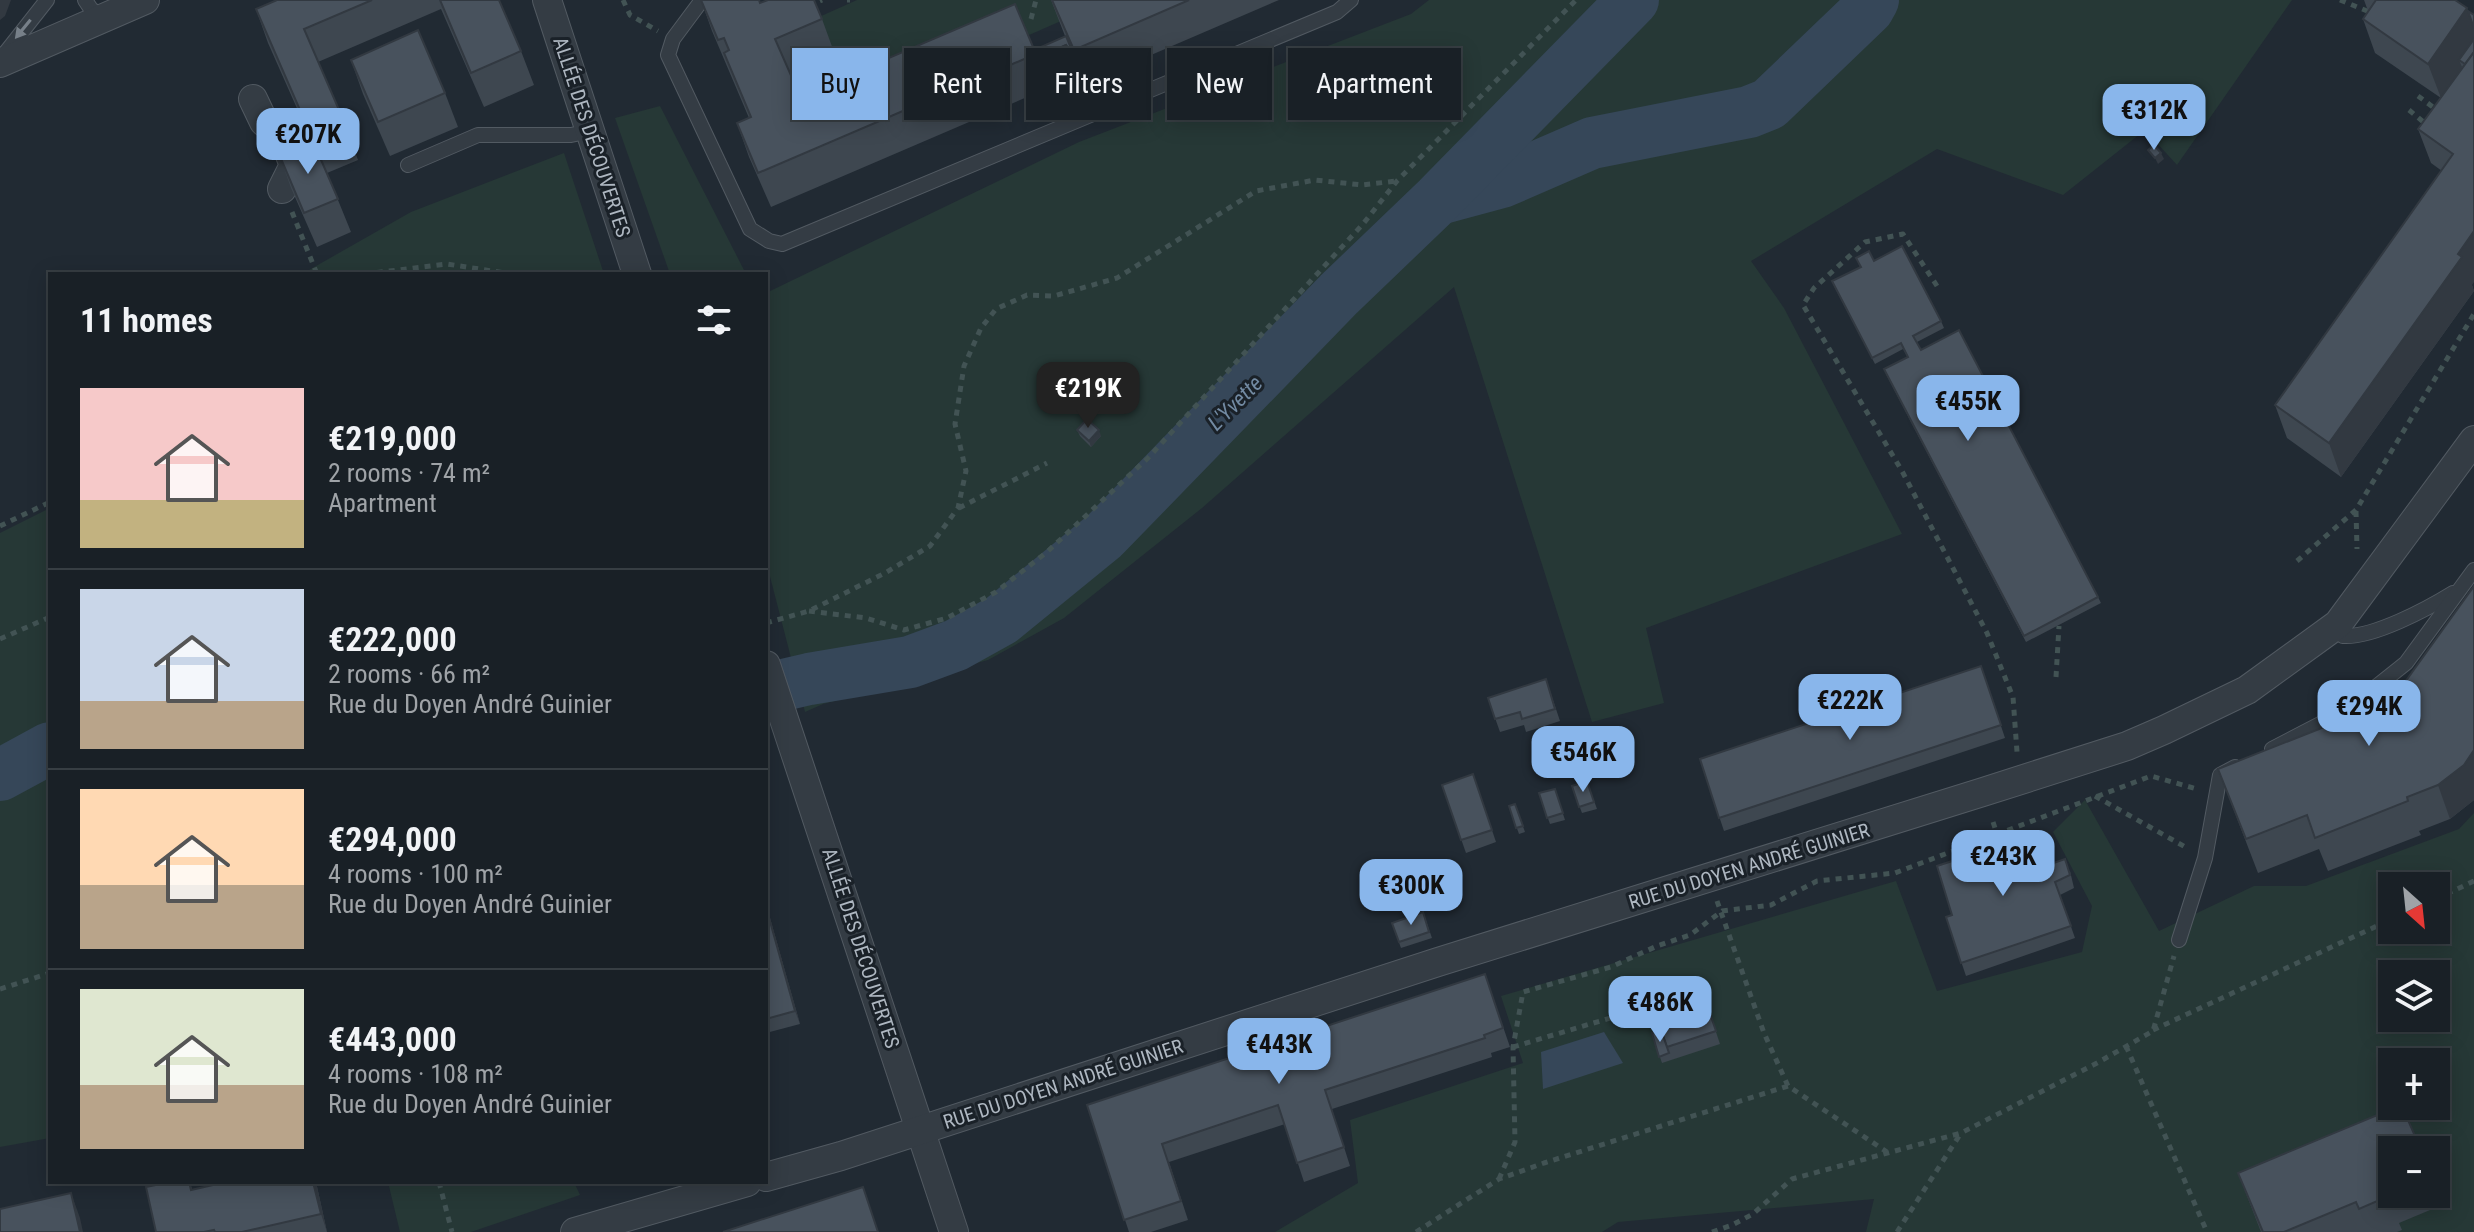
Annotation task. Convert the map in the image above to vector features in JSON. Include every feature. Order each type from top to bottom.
[{"type":"street","points":[[0,61],[94,9],[145,0]]},
{"type":"street","name":"ALLÉE DES DÉCOUVERTES","points":[[547,0],[636,272]]},
{"type":"street","points":[[253,99],[264,122],[282,136],[294,165],[282,189]]},
{"type":"street","name":"RUE DU DOYEN ANDRÉ GUINIER","points":[[768,1176],[920,1131],[1380,980],[2127,746],[2247,690],[2338,624],[2474,440]]},
{"type":"street","name":"ALLÉE DES DÉCOUVERTES","points":[[768,671],[954,1232]]},
{"type":"street","points":[[575,1232],[740,1184]]},
{"type":"lane","points":[[0,61],[47,0]]},
{"type":"lane","points":[[702,0],[673,39],[668,55],[750,229],[769,241],[782,244],[1337,12],[1351,0]]},
{"type":"lane","points":[[408,165],[478,135],[571,135],[590,131]]},
{"type":"lane","points":[[2179,940],[2205,858],[2220,775],[2347,710],[2406,663],[2474,570]]},
{"type":"lane","points":[[2338,624],[2343,636],[2355,637],[2422,612],[2460,588]]},
{"type":"path","points":[[623,0],[630,15],[673,39]]},
{"type":"path","points":[[799,10],[822,0]]},
{"type":"path","points":[[1031,19],[1036,0]]},
{"type":"path","points":[[809,611],[866,618],[904,630],[947,618],[996,592],[1047,552],[1148,458],[1363,224],[1397,181],[1576,0]]},
{"type":"path","points":[[2340,0],[2376,15],[2377,12]]},
{"type":"path","points":[[2418,96],[2442,113]]},
{"type":"path","points":[[2409,110],[2437,133]]},
{"type":"path","points":[[768,622],[809,611],[885,573],[930,546],[958,508],[966,471],[955,424],[964,366],[981,328],[996,309],[1027,295],[1054,296],[1117,278],[1256,191],[1315,180],[1362,185],[1397,181]]},
{"type":"path","points":[[282,189],[316,272]]},
{"type":"path","points":[[1937,286],[1903,234],[1865,242],[1814,288],[1803,305],[1902,471],[1987,633],[2013,697],[2017,759]]},
{"type":"path","points":[[381,272],[447,264],[499,272]]},
{"type":"path","points":[[2297,561],[2356,510],[2474,314]]},
{"type":"path","points":[[958,508],[1047,463]]},
{"type":"path","points":[[0,526],[48,503]]},
{"type":"path","points":[[2356,510],[2357,558]]},
{"type":"path","points":[[0,639],[48,618]]},
{"type":"path","points":[[2056,677],[2059,626]]},
{"type":"path","points":[[1499,1179],[1515,1142],[1513,1047],[1523,992],[1611,967],[1690,935],[1722,911],[1771,905],[1817,881],[1885,876],[2151,776],[2217,794]]},
{"type":"path","points":[[2095,796],[2205,858]]},
{"type":"path","points":[[1990,811],[1997,834],[1996,845],[1984,850],[1990,863]]},
{"type":"path","points":[[1706,879],[1722,911],[1764,1033],[1788,1086],[1887,1152]]},
{"type":"path","points":[[2450,892],[2474,881]]},
{"type":"path","points":[[1712,1232],[1753,1214],[1792,1179],[1961,1133],[2153,1031],[2378,926]]},
{"type":"path","points":[[2153,1031],[2179,940]]},
{"type":"path","points":[[0,989],[48,974]]},
{"type":"path","points":[[1513,1047],[1627,1013]]},
{"type":"path","points":[[2126,1046],[2207,1232]]},
{"type":"path","points":[[1416,1232],[1499,1179],[1788,1086]]},
{"type":"path","points":[[1897,1232],[1961,1133]]},
{"type":"path","points":[[440,1184],[452,1232]]},
{"type":"shaded area","points":[[857,0],[1081,0],[1086,10],[999,48],[904,48],[904,90],[888,97],[888,48],[832,48],[819,17]]},
{"type":"shaded area","points":[[1429,0],[2292,0],[2177,165],[2145,130],[2063,195],[1937,149],[1751,261],[1784,308],[1902,534],[1646,628],[1664,703],[1592,722],[1454,287],[1202,508],[1064,618],[988,660],[823,704],[805,712],[768,569],[768,292],[1079,142],[1136,120],[1151,120],[1151,114],[1167,108],[1167,120],[1272,120],[1272,68],[1288,61],[1288,120],[1461,120],[1461,48],[1323,48],[1411,14]]},
{"type":"shaded area","points":[[660,106],[745,272],[669,272],[615,118]]},
{"type":"shaded area","points":[[808,120],[835,120],[812,130]]},
{"type":"shaded area","points":[[564,153],[603,272],[306,272],[411,212]]},
{"type":"shaded area","points":[[48,509],[48,1138],[0,1147],[0,533]]},
{"type":"shaded area","points":[[2085,800],[2159,931],[2254,886],[2306,886],[2459,829],[2474,813],[2474,1232],[1866,1232],[1874,1199],[1618,1222],[1602,1232],[1275,1232],[1358,1183],[1350,1120],[1523,1063],[1501,996],[1896,881],[1937,991],[2082,952],[2092,906],[2053,832]]},
{"type":"shaded area","points":[[388,1184],[575,1184],[580,1195],[471,1232],[400,1232]]},
{"type":"water","points":[[1604,1032],[1623,1063],[1543,1089],[1541,1052]]},
{"type":"building","points":[[277,0],[372,0],[304,29],[346,126],[313,140],[256,9]]},
{"type":"building","points":[[440,0],[499,0],[521,51],[471,73]]},
{"type":"building","points":[[701,0],[759,0],[760,3],[768,0],[814,0],[822,19],[775,39],[792,78],[792,120],[882,120],[758,173],[737,123],[751,117],[724,53],[729,50],[724,38],[718,40]]},
{"type":"building","points":[[1052,0],[1189,0],[1079,48],[1073,48]]},
{"type":"building","points":[[2376,0],[2455,0],[2467,8],[2428,64],[2363,19]]},
{"type":"building","points":[[1015,4],[1033,48],[1026,48],[1026,58],[1010,65],[1010,48],[912,48]]},
{"type":"building","points":[[418,30],[445,93],[378,122],[351,60]]},
{"type":"building","points":[[1066,36],[1071,48],[1066,45],[1039,48]]},
{"type":"building","points":[[2474,39],[2474,52],[2465,64],[2459,60]]},
{"type":"building","points":[[904,51],[904,111],[888,117],[888,58]]},
{"type":"building","points":[[2474,52],[2474,231],[2458,254],[2462,257],[2329,443],[2275,405],[2453,154],[2418,129]]},
{"type":"building","points":[[312,139],[338,199],[304,213],[279,154]]},
{"type":"building","points":[[2154,145],[2161,153],[2155,158],[2148,150]]},
{"type":"building","points":[[1902,246],[1941,321],[1913,336],[1921,350],[1959,330],[2098,597],[2024,636],[1884,369],[1908,357],[1901,343],[1872,358],[1832,281],[1861,267],[1856,258],[1869,251],[1874,261]]},
{"type":"building","points":[[1087,419],[1099,430],[1089,441],[1077,430]]},
{"type":"building","points":[[2474,586],[2474,750],[2464,765],[2438,785],[2407,797],[2408,801],[2315,838],[2307,815],[2246,839],[2218,769],[2372,708],[2405,682]]},
{"type":"building","points":[[1981,666],[2001,725],[1719,818],[1700,759]]},
{"type":"building","points":[[1546,679],[1555,709],[1522,719],[1520,712],[1495,719],[1488,698]]},
{"type":"building","points":[[1473,774],[1492,830],[1461,840],[1442,785]]},
{"type":"building","points":[[1587,781],[1594,802],[1579,807],[1572,786]]},
{"type":"building","points":[[1555,789],[1563,813],[1547,818],[1539,793]]},
{"type":"building","points":[[1515,804],[1523,826],[1516,828],[1509,806]]},
{"type":"building","points":[[2035,834],[2045,866],[2065,859],[2070,875],[2055,882],[2071,926],[1961,963],[1946,917],[1952,915],[1937,866]]},
{"type":"building","points":[[1423,912],[1429,932],[1399,942],[1392,923]]},
{"type":"building","points":[[768,914],[795,1011],[768,1018]]},
{"type":"building","points":[[1485,974],[1503,1028],[1484,1035],[1485,1038],[1325,1090],[1344,1147],[1297,1163],[1278,1105],[1162,1144],[1181,1201],[1124,1220],[1087,1105],[1272,1044],[1271,1038],[1291,1032],[1293,1037]]},
{"type":"building","points":[[1708,1008],[1716,1031],[1667,1047],[1659,1024]]},
{"type":"building","points":[[1661,1030],[1669,1053],[1659,1057],[1652,1033]]},
{"type":"building","points":[[2378,1115],[2378,1120],[2408,1120],[2415,1136],[2378,1136],[2378,1201],[2359,1209],[2356,1202],[2284,1232],[2263,1232],[2238,1173]]},
{"type":"building","points":[[190,1184],[191,1190],[217,1184],[314,1184],[321,1214],[242,1232],[156,1232],[146,1187]]},
{"type":"building","points":[[863,1187],[878,1232],[723,1232]]},
{"type":"building","points":[[71,1193],[80,1232],[0,1232],[0,1209]]},
{"type":"waterway","name":"L'Yvette","points":[[768,689],[910,662],[956,645],[1001,620],[1104,536],[1339,294],[1438,199],[1633,0]]},
{"type":"waterway","points":[[1439,199],[1502,182],[1592,143],[1749,112],[1769,104],[1868,9],[1873,0]]},
{"type":"waterway","name":"L'Yvette","points":[[0,775],[48,749]]}]
